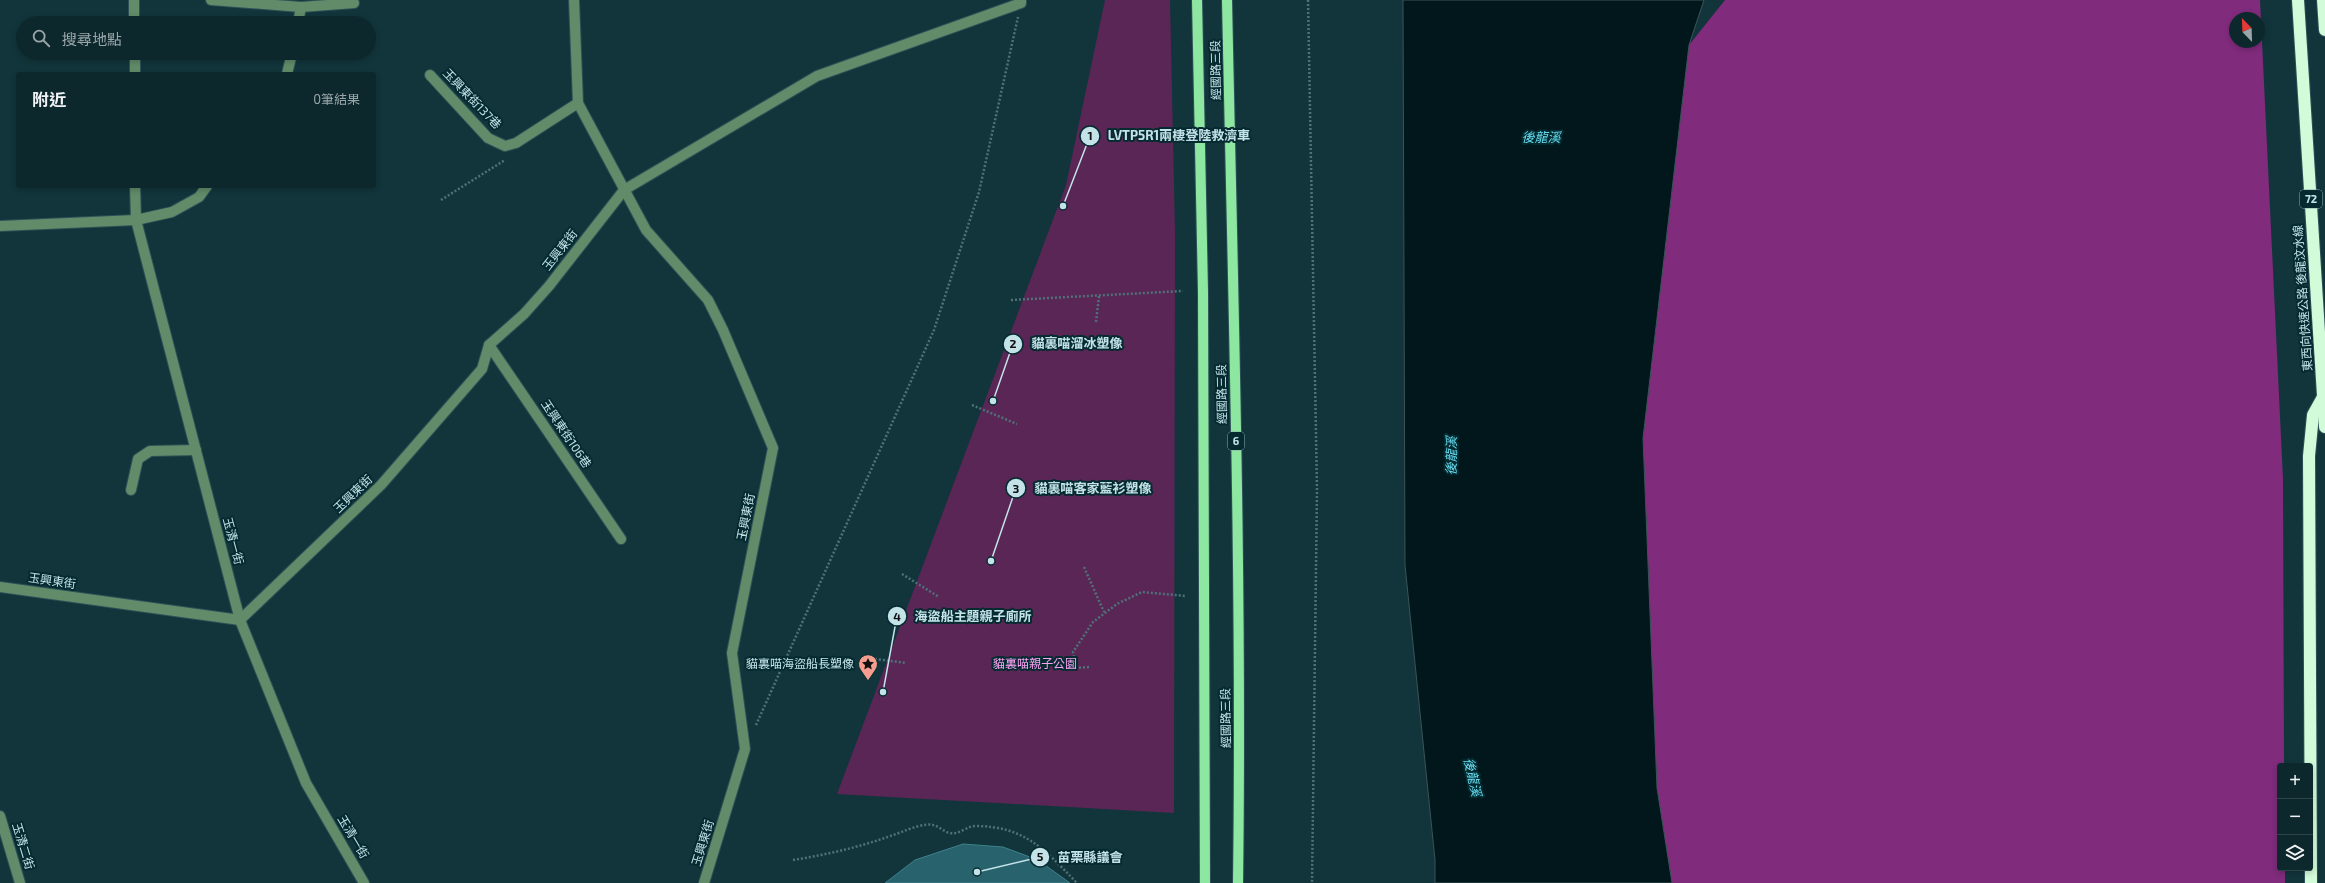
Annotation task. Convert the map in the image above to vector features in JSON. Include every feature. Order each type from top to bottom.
[{"type":"highway","name":"東西向快速公路 後龍汶水線","points":[[2298,0],[2325,427]]},
{"type":"highway","points":[[2323,0],[2325,30]]},
{"type":"highway","points":[[2311,883],[2309,456],[2313,415],[2323,397]]},
{"type":"main road","name":"經國路三段","points":[[1197,0],[1203,292],[1205,883]]},
{"type":"main road","name":"經國路三段","points":[[1227,0],[1236,414],[1240,767],[1238,883]]},
{"type":"lane","points":[[134,0],[134,16]]},
{"type":"lane","points":[[211,0],[301,7],[354,3]]},
{"type":"lane","name":"玉興東街","points":[[574,0],[578,103],[646,230],[708,300],[723,330],[773,448],[732,653],[746,749],[704,883]]},
{"type":"lane","points":[[624,190],[817,76],[1021,1]]},
{"type":"lane","points":[[299,16],[301,7]]},
{"type":"lane","points":[[135,60],[135,72]]},
{"type":"lane","points":[[287,72],[290,60]]},
{"type":"lane","name":"玉興東街137巷","points":[[430,75],[488,138],[505,146],[512,144]]},
{"type":"lane","points":[[512,144],[578,103]]},
{"type":"lane","name":"玉清一街","points":[[135,188],[136,220],[240,620],[306,783],[364,883]]},
{"type":"lane","points":[[0,226],[136,220],[172,212],[199,197],[206,188]]},
{"type":"lane","name":"玉興東街","points":[[0,587],[240,620],[381,485],[482,369],[490,345],[524,314],[549,286],[624,190]]},
{"type":"lane","name":"玉興東街106巷","points":[[490,345],[620,539]]},
{"type":"lane","points":[[131,490],[138,459],[150,451],[196,450]]},
{"type":"lane","name":"玉清二街","points":[[0,816],[20,883]]},
{"type":"path","points":[[1308,0],[1317,489],[1312,883]]},
{"type":"path","points":[[755,728],[934,330],[979,192],[1021,1]]},
{"type":"path","points":[[441,200],[512,155],[512,144]]},
{"type":"path","points":[[1011,300],[1183,291]]},
{"type":"path","points":[[1096,322],[1099,296]]},
{"type":"path","points":[[972,405],[1017,424]]},
{"type":"path","points":[[1084,567],[1104,612]]},
{"type":"path","points":[[902,574],[939,597]]},
{"type":"path","points":[[1088,667],[1076,668],[1073,652],[1093,622],[1104,612],[1142,592],[1186,596]]},
{"type":"path","points":[[867,658],[906,663]]},
{"type":"path","points":[[793,860],[830,854],[877,841],[913,828],[933,824],[950,833],[965,831],[973,826],[1004,828],[1034,841],[1077,883]]},
{"type":"green space","name":"貓裏喵親子公園","points":[[1105,0],[1170,0],[1175,232],[1174,813],[837,794],[1066,185]]},
{"type":"shaded area","points":[[1725,0],[2260,0],[2261,12],[2229,12],[2229,48],[2262,48],[2283,479],[2284,763],[2277,763],[2277,871],[2285,871],[2285,883],[1672,883],[1657,788],[1643,438],[1689,45]]},
{"type":"water","name":"後龍溪","points":[[1403,0],[1704,0],[1689,45],[1643,438],[1657,788],[1672,883],[1435,883],[1435,860],[1405,565]]},
{"type":"building","points":[[963,844],[1003,847],[1038,860],[1070,883],[885,883],[915,860]]},
{"type":"place","name":"LVTP5R1兩棲登陸救濟車","points":[[1063,206]]},
{"type":"place","name":"貓裏喵溜冰塑像","points":[[993,401]]},
{"type":"place","name":"貓裏喵客家藍衫塑像","points":[[991,561]]},
{"type":"place","name":"貓裏喵海盜船長塑像","points":[[868,681]]},
{"type":"place","name":"海盜船主題親子廁所","points":[[883,692]]},
{"type":"place","name":"苗栗縣議會","points":[[977,872]]}]
